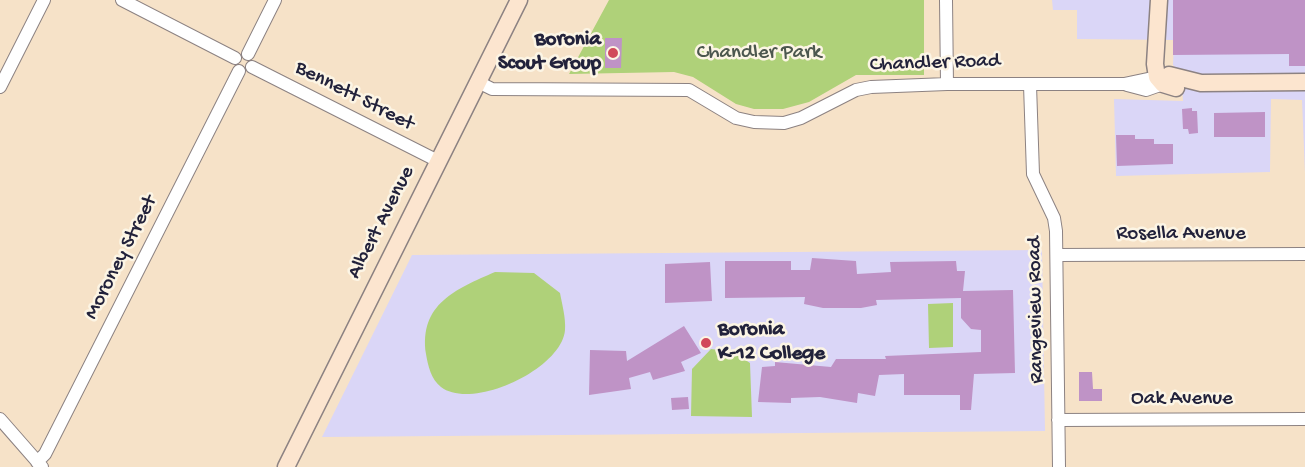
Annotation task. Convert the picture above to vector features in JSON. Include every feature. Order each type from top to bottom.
[{"type":"main road","name":"Albert Avenue","points":[[286,467],[519,0]]},
{"type":"main road","points":[[1158,0],[1158,45],[1163,79]]},
{"type":"main road","name":"Chandler Road","points":[[1163,79],[1201,83],[1305,82]]},
{"type":"street","points":[[0,87],[44,0]]},
{"type":"street","points":[[122,0],[242,56]]},
{"type":"street","points":[[245,69],[234,65],[242,56],[275,0]]},
{"type":"street","points":[[946,0],[947,84]]},
{"type":"street","name":"Bennett Street","points":[[245,69],[438,161]]},
{"type":"street","name":"Moroney Street","points":[[40,464],[245,69]]},
{"type":"street","name":"Chandler Road","points":[[478,82],[492,89],[689,90],[736,118],[774,123],[801,118],[856,90],[947,84],[1124,84],[1137,90],[1146,90],[1163,79]]},
{"type":"street","name":"Rangeview Road","points":[[1030,85],[1033,174],[1054,218],[1057,255],[1059,467]]},
{"type":"street","name":"Rosella Avenue","points":[[1057,255],[1305,254]]},
{"type":"street","points":[[0,419],[40,464]]},
{"type":"street","name":"Oak Avenue","points":[[1059,420],[1305,419]]},
{"type":"shaded area","points":[[1052,0],[1305,0],[1305,173],[1302,100],[1271,99],[1270,172],[1116,176],[1114,99],[1183,101],[1181,73],[1173,65],[1174,40],[1077,39],[1077,10],[1053,10]]},
{"type":"shaded area","name":"Boronia K-12 College","points":[[1042,250],[1045,431],[322,437],[412,255]]},
{"type":"green space","name":"Chandler Park","points":[[609,0],[924,0],[924,75],[856,75],[809,102],[783,109],[754,109],[736,104],[693,77],[674,72],[569,74]]},
{"type":"green space","points":[[495,272],[534,273],[560,293],[565,330],[560,345],[549,359],[533,372],[493,390],[473,394],[455,393],[441,387],[430,372],[425,337],[428,322],[434,311],[454,292]]},
{"type":"green space","points":[[953,303],[953,347],[929,348],[928,304]]},
{"type":"green space","points":[[711,349],[733,352],[750,363],[752,417],[691,416],[692,369]]},
{"type":"building","points":[[1173,0],[1305,0],[1305,66],[1289,66],[1289,54],[1173,55]]},
{"type":"building","name":"Boronia Scout Group","points":[[605,38],[622,38],[621,68],[605,68]]},
{"type":"building","points":[[1192,108],[1192,111],[1197,111],[1198,133],[1189,134],[1188,129],[1183,129],[1182,109]]},
{"type":"building","points":[[1265,112],[1265,137],[1214,137],[1214,113]]},
{"type":"building","points":[[1116,135],[1135,135],[1135,139],[1154,139],[1154,144],[1173,144],[1173,164],[1117,166]]},
{"type":"building","points":[[812,258],[856,261],[857,274],[891,272],[890,262],[956,261],[957,271],[965,271],[963,291],[1013,290],[1015,373],[974,374],[971,410],[960,410],[960,395],[904,395],[904,374],[879,375],[875,396],[858,393],[857,403],[820,397],[791,398],[791,403],[758,402],[762,367],[775,366],[775,362],[831,367],[836,359],[886,359],[885,356],[981,352],[981,330],[971,329],[961,318],[961,298],[876,300],[877,305],[861,308],[823,308],[804,304],[805,297],[725,298],[725,261],[791,261],[791,270],[810,270]]},
{"type":"building","points":[[710,262],[712,301],[665,303],[665,264]]},
{"type":"building","points":[[684,326],[701,353],[681,362],[685,371],[653,380],[650,372],[629,378],[631,389],[589,395],[590,350],[626,351],[627,361]]},
{"type":"building","points":[[1079,372],[1092,372],[1093,389],[1102,389],[1102,401],[1079,401]]},
{"type":"building","points":[[688,397],[689,409],[672,410],[671,398]]},
{"type":"place","name":"Boronia Scout Group","points":[[613,53]]},
{"type":"place","name":"Boronia K-12 College","points":[[706,343]]}]
